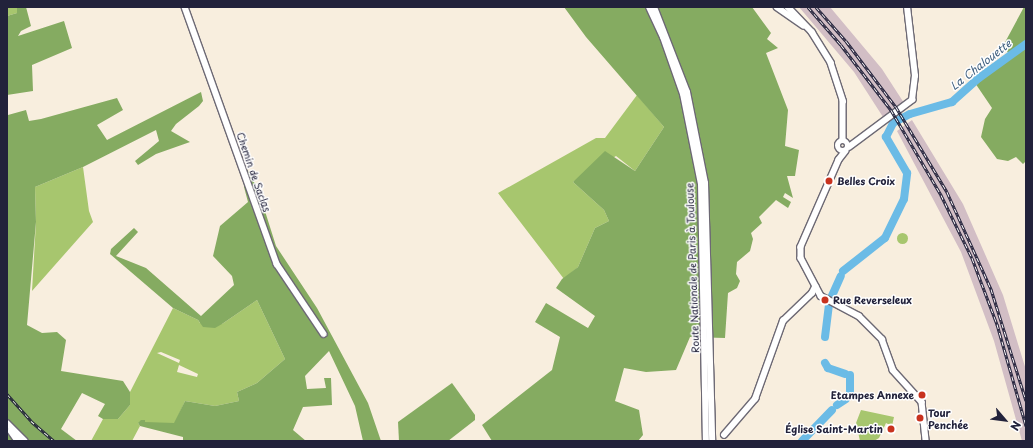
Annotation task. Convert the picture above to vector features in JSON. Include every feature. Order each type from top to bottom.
[{"type":"main road","name":"Chemin de Saclas","points":[[185,7],[277,264],[324,334]]},
{"type":"main road","name":"Route Nationale de Paris à Toulouse","points":[[649,7],[663,37],[683,94],[701,184],[706,441]]},
{"type":"main road","name":"Route Nationale de Paris à Toulouse","points":[[654,7],[687,92],[704,177],[708,216],[712,441]]},
{"type":"main road","points":[[777,7],[794,16]]},
{"type":"main road","points":[[788,7],[794,16],[808,29],[825,50],[839,84],[844,116],[845,146],[801,247],[802,262],[814,287],[830,301],[864,320],[882,339],[893,370],[922,402],[926,441]]},
{"type":"main road","points":[[845,146],[883,124],[912,100],[915,76],[907,7]]},
{"type":"main road","points":[[724,436],[755,399],[783,321],[812,293],[814,287]]},
{"type":"main road","points":[[7,423],[18,441]]},
{"type":"main road","points":[[7,423],[25,441]]},
{"type":"shaded area","points":[[799,7],[830,7],[882,69],[904,103],[883,117],[854,72]]},
{"type":"shaded area","points":[[912,120],[963,204],[1003,295],[1026,370],[1026,441],[1022,441],[994,341],[961,252],[897,131]]},
{"type":"green space","points":[[7,7],[17,7],[17,13],[7,16]]},
{"type":"green space","points":[[17,7],[26,7],[31,26],[21,31],[18,36],[64,21],[72,48],[32,65],[33,91],[7,95],[7,16],[17,13]]},
{"type":"green space","points":[[564,7],[752,7],[771,33],[767,39],[778,48],[766,53],[788,110],[785,146],[799,150],[795,176],[787,176],[793,198],[785,193],[783,197],[791,202],[788,208],[776,200],[759,217],[762,223],[751,233],[753,239],[750,251],[737,262],[736,274],[740,281],[737,288],[728,293],[725,338],[690,337],[676,370],[646,372],[624,368],[615,401],[639,410],[643,435],[638,441],[492,441],[482,425],[552,370],[560,337],[535,322],[546,303],[588,328],[595,316],[556,288],[562,279],[578,267],[595,228],[609,221],[604,210],[573,182],[605,151],[635,171],[664,127],[586,37]]},
{"type":"green space","points":[[1024,7],[1026,7],[1026,161],[1023,164],[1016,157],[1008,161],[997,159],[981,137],[985,119],[992,108],[973,80],[1009,54],[1003,46]]},
{"type":"green space","points":[[201,92],[203,101],[199,106],[176,124],[171,131],[190,142],[156,154],[138,165],[135,161],[159,141],[156,130],[83,167],[35,187],[36,222],[27,325],[42,333],[57,332],[66,340],[61,371],[123,381],[130,392],[130,405],[118,419],[103,419],[98,416],[105,404],[82,393],[61,429],[77,441],[7,441],[7,112],[8,115],[26,110],[29,121],[117,98],[123,110],[97,125],[107,140]]},
{"type":"green space","points":[[637,95],[664,127],[635,171],[616,156],[573,182],[604,210],[609,221],[595,228],[578,267],[564,279],[498,193],[596,138],[605,138]]},
{"type":"green space","points":[[243,162],[258,189],[276,246],[317,308],[368,403],[381,441],[363,441],[355,406],[329,351],[305,376],[307,389],[326,388],[324,378],[331,378],[332,405],[303,407],[293,430],[306,441],[183,441],[183,437],[140,426],[138,423],[141,420],[145,420],[145,422],[174,423],[185,401],[215,406],[239,401],[237,392],[257,383],[285,359],[257,300],[215,328],[203,327],[198,320],[173,308],[110,254],[111,249],[134,228],[138,232],[116,256],[146,268],[201,316],[234,285],[232,276],[213,256],[220,226],[248,202],[244,187]]},
{"type":"green space","points":[[83,167],[89,211],[93,222],[32,291],[36,222],[35,187]]},
{"type":"green space","points":[[902,232],[906,234],[908,238],[906,242],[902,244],[898,242],[896,238],[898,234]]},
{"type":"green space","points":[[257,300],[285,359],[257,383],[237,392],[239,401],[215,406],[185,401],[175,423],[138,423],[140,426],[132,441],[91,441],[103,419],[118,419],[130,405],[130,392],[173,308],[198,320],[200,323],[222,324]],"holes":[[[161,352],[180,360],[179,363],[157,353]],[[179,365],[198,374],[197,377],[177,372]]]},
{"type":"green space","points":[[452,383],[475,415],[475,420],[448,441],[399,441],[398,422]]},
{"type":"green space","points":[[861,410],[894,417],[892,426],[886,423],[879,438],[874,441],[860,441],[856,423]]},
{"type":"waterway","name":"La Chalouette","points":[[843,271],[885,238],[904,199],[907,173],[886,137],[893,123],[910,114],[952,102],[979,78],[1026,44]]},
{"type":"waterway","name":"La Chalouette","points":[[831,298],[841,276]]},
{"type":"waterway","name":"La Chalouette","points":[[825,337],[829,304]]},
{"type":"waterway","name":"La Chalouette","points":[[825,363],[828,368],[845,374]]},
{"type":"waterway","name":"La Chalouette","points":[[850,375],[850,391]]},
{"type":"waterway","name":"La Chalouette","points":[[837,405],[846,399]]},
{"type":"waterway","name":"La Chalouette","points":[[802,441],[832,410]]},
{"type":"railway","points":[[808,7],[841,45],[891,110],[941,195],[972,258],[997,324],[1026,426]]},
{"type":"railway","points":[[816,7],[846,41],[896,107],[947,192],[991,289],[1026,401]]},
{"type":"railway","points":[[7,394],[31,421],[54,441]]},
{"type":"place","name":"Belles Croix","points":[[829,181]]},
{"type":"place","name":"Rue Reverseleux","points":[[825,300]]},
{"type":"place","name":"Etampes Annexe","points":[[922,395]]},
{"type":"place","name":"Tour Penchée","points":[[920,418]]},
{"type":"place","name":"Église Saint-Martin","points":[[891,429]]}]
